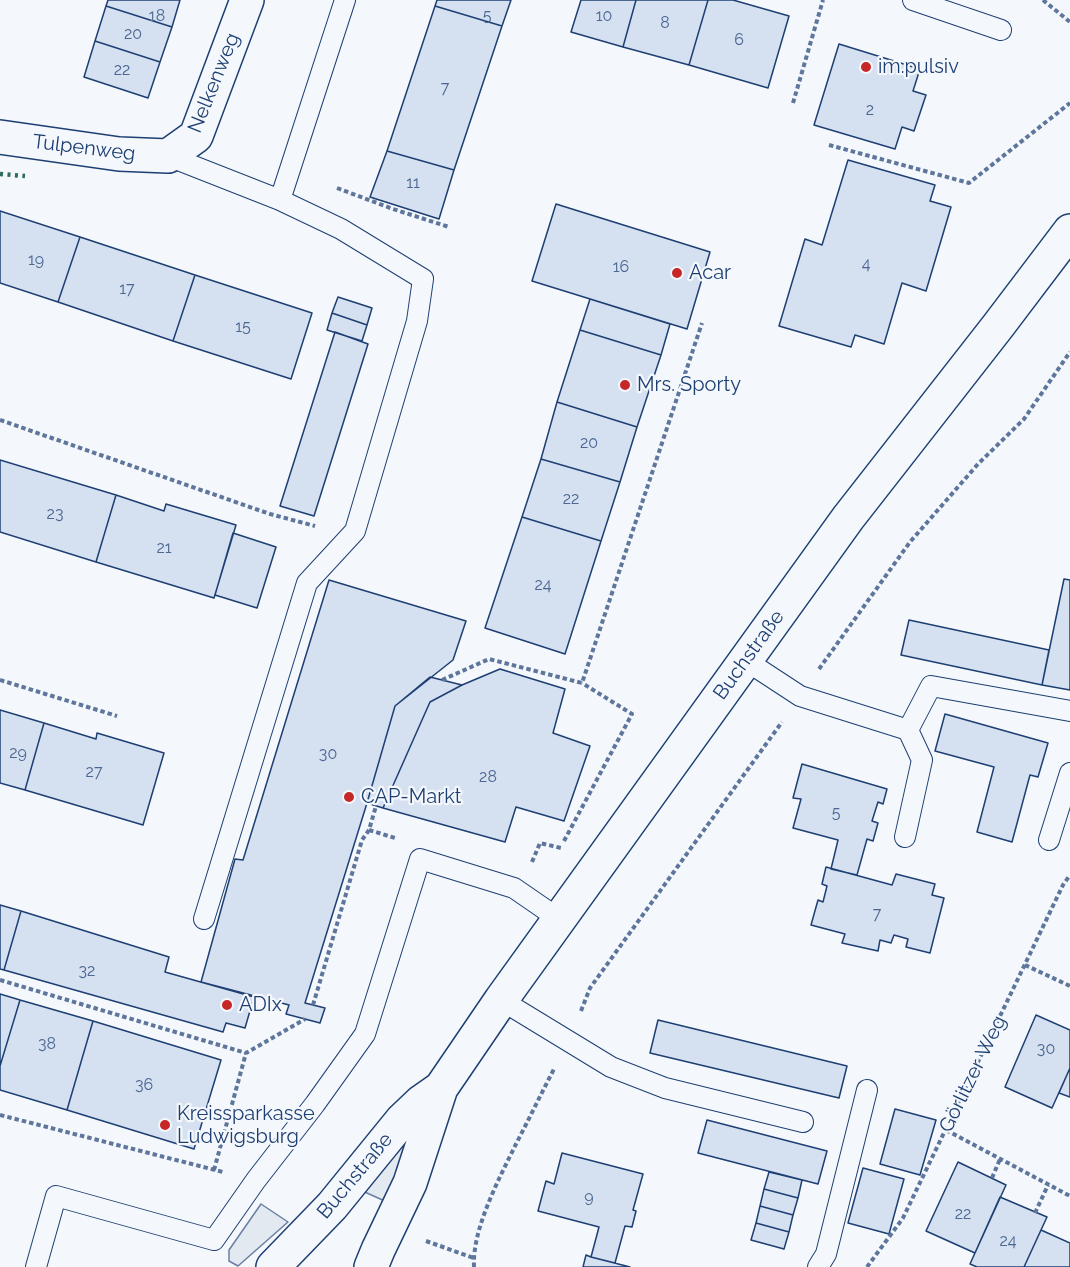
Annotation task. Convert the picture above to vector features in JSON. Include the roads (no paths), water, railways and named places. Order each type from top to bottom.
[{"type":"street","name":"Nelkenweg","points":[[168,156],[196,136],[247,0]]},
{"type":"street","name":"Tulpenweg","points":[[0,137],[119,154],[168,156]]},
{"type":"street","name":"Buchstraße","points":[[371,1267],[410,1183],[441,1088],[501,1000],[848,518],[1070,231]]},
{"type":"street","name":"Buchstraße","points":[[273,1267],[332,1206],[402,1120],[421,1102],[441,1088]]},
{"type":"lane","points":[[280,200],[345,0]]},
{"type":"lane","points":[[912,0],[1002,30]]},
{"type":"lane","points":[[168,156],[280,200],[341,230],[423,279],[417,321],[355,531],[307,583],[204,919]]},
{"type":"lane","points":[[745,660],[800,696],[908,730],[922,760],[905,837]]},
{"type":"lane","points":[[908,730],[931,686],[1070,711]]},
{"type":"lane","points":[[1049,840],[1070,773]]},
{"type":"lane","points":[[36,1267],[56,1196],[214,1240],[365,1034],[420,859],[514,888],[559,919]]},
{"type":"lane","points":[[501,1000],[611,1067],[665,1088],[803,1122]]},
{"type":"lane","points":[[818,1267],[826,1254],[867,1090]]},
{"type":"place","name":"im.pulsiv","points":[[866,67]]},
{"type":"place","name":"Acar","points":[[677,273]]},
{"type":"place","name":"Mrs. Sporty","points":[[625,385]]},
{"type":"place","name":"CAP-Markt","points":[[349,797]]},
{"type":"place","name":"ADIx","points":[[227,1005]]},
{"type":"place","name":"Kreissparkasse Ludwigsburg","points":[[165,1125]]}]
